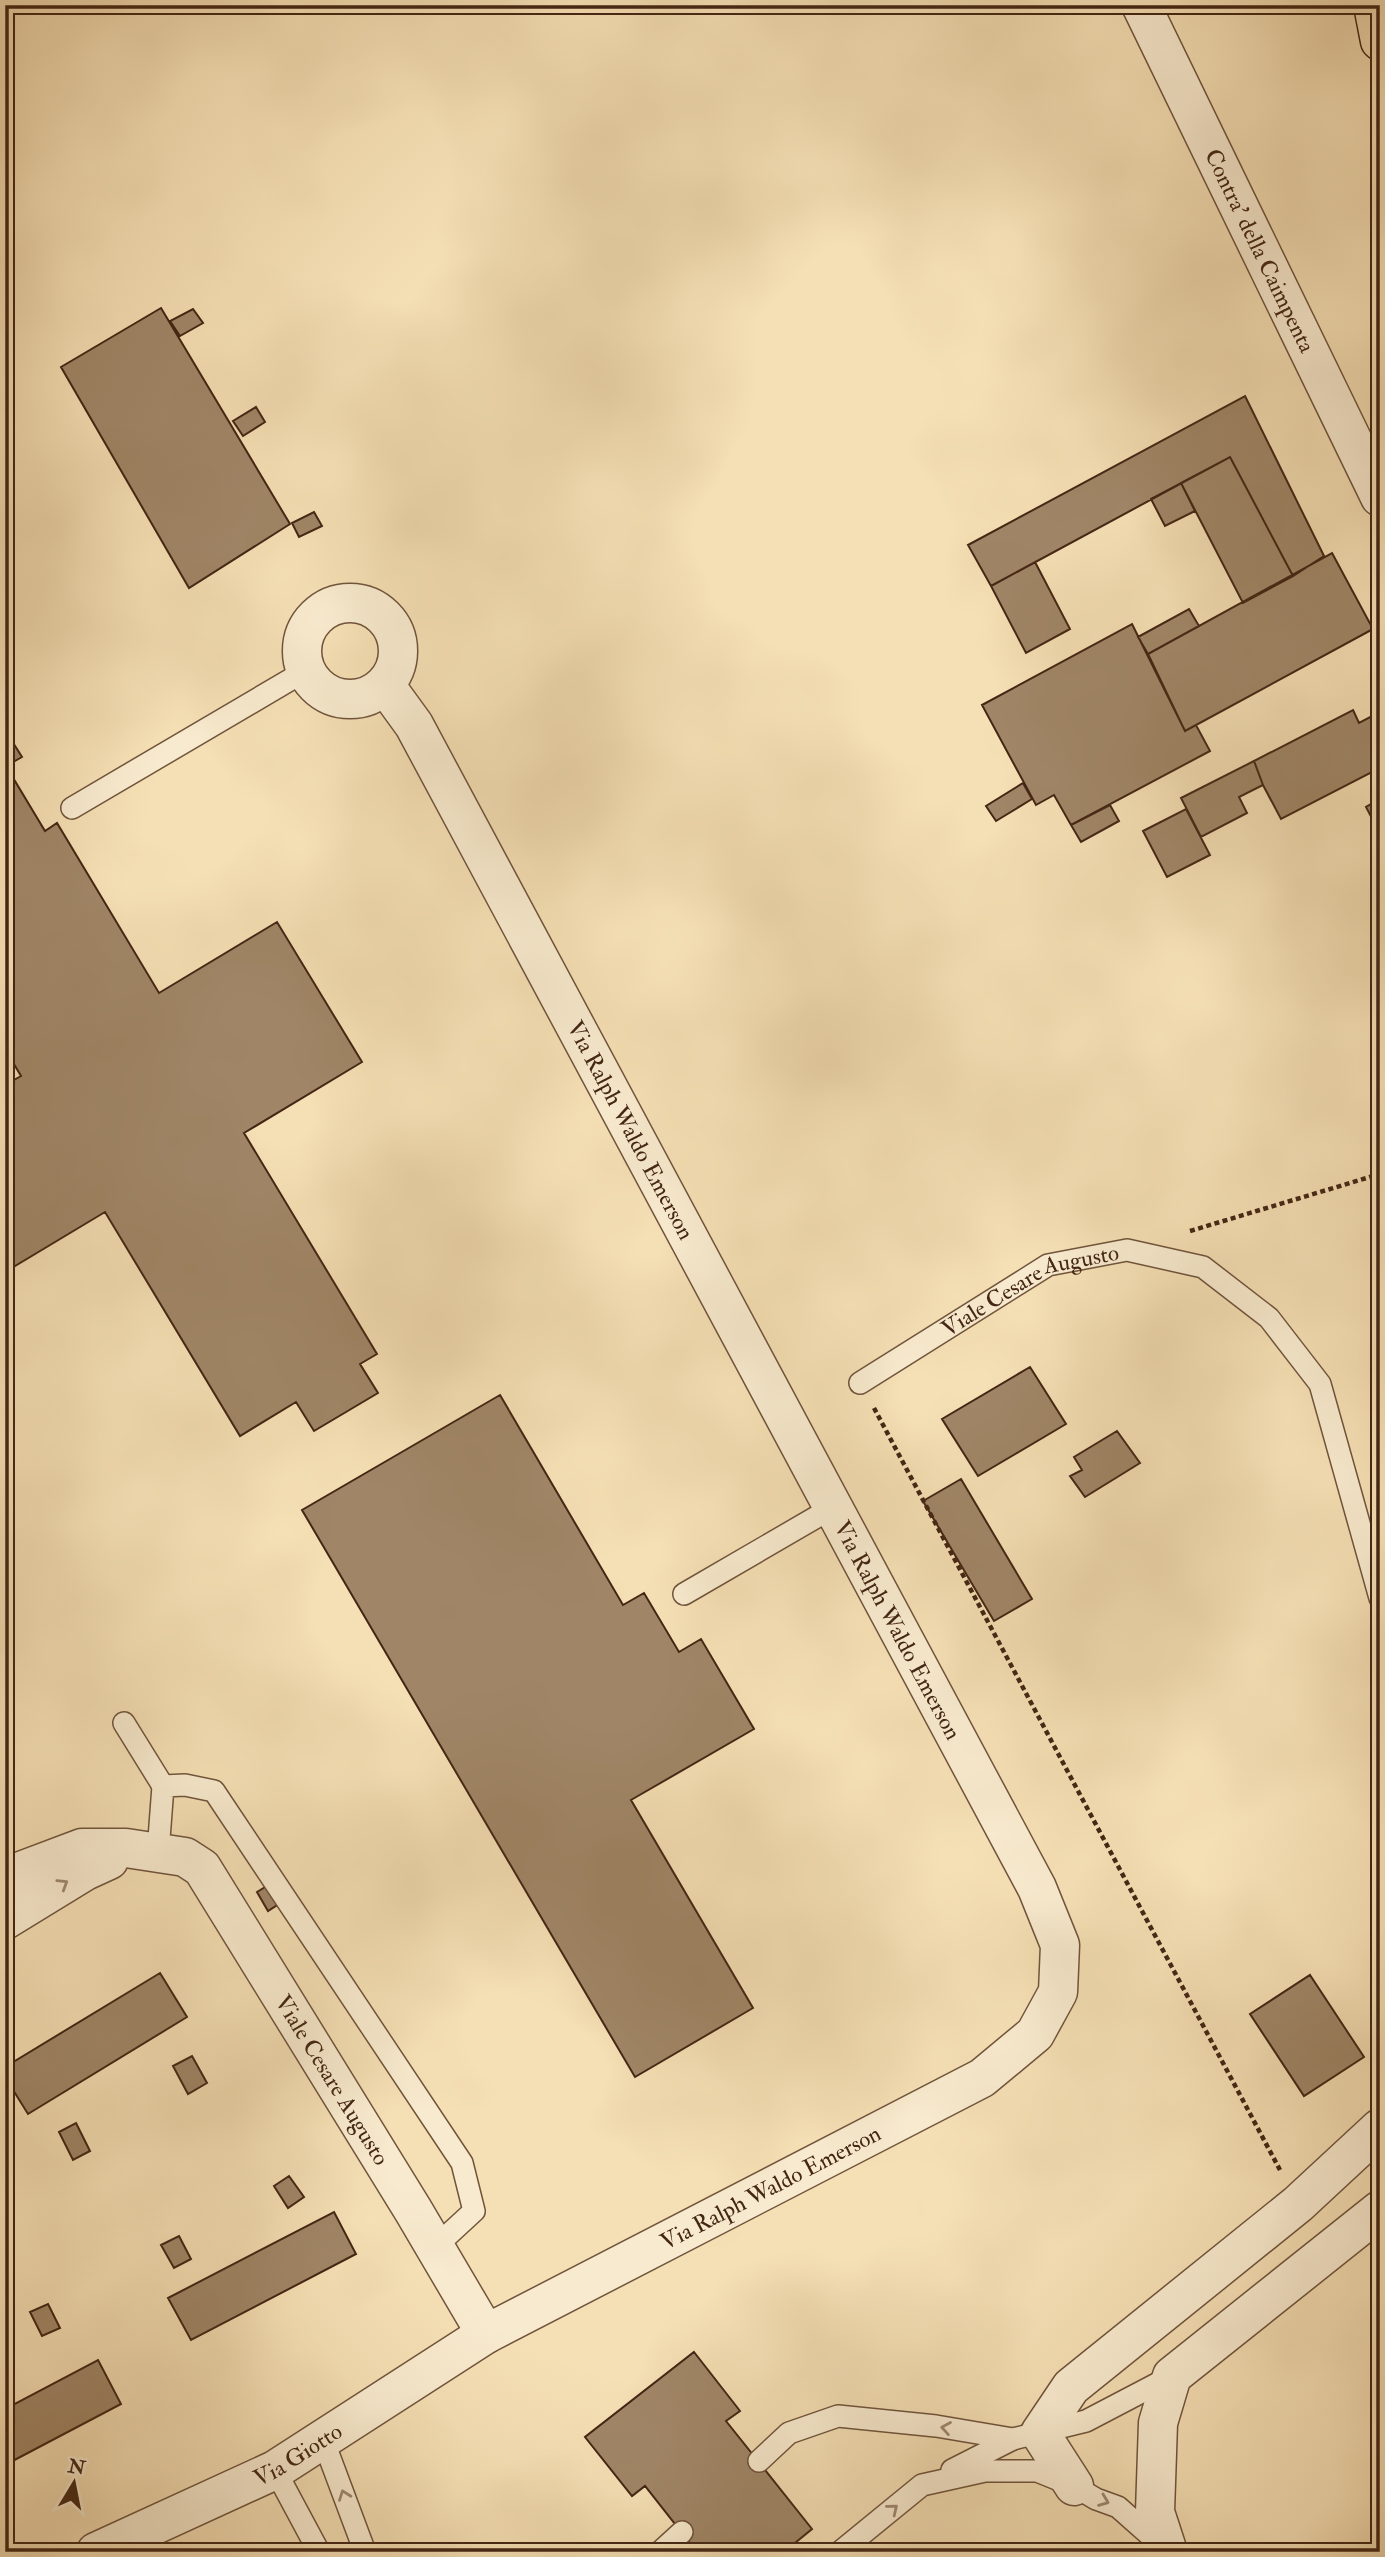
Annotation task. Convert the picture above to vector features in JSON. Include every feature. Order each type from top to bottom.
[{"type":"main road","points":[[1373,5],[1380,41]]},
{"type":"street","name":"Contra' della Caimpenta","points":[[1141,5],[1380,497]]},
{"type":"street","points":[[352,603],[366,606],[389,623],[396,636],[398,650],[395,669],[385,685],[369,696],[351,700],[332,696],[316,686],[305,671],[301,652],[304,634],[312,621],[330,608],[352,603]]},
{"type":"street","name":"Via Ralph Waldo Emerson","points":[[385,685],[414,725],[1037,1888],[1060,1945],[1058,1993],[1035,2034],[982,2078],[486,2334]]},
{"type":"street","name":"Viale Cesare Augusto","points":[[5,1877],[82,1849],[126,1848],[158,1852],[185,1857],[202,1868],[486,2334]]},
{"type":"street","name":"Viale Cesare Augusto","points":[[5,1920],[115,1858],[158,1852]]},
{"type":"street","points":[[1074,2486],[1027,2436],[1071,2387],[1298,2203],[1380,2127]]},
{"type":"street","points":[[1168,2552],[1154,2512],[1158,2423],[1172,2376],[1380,2210]]},
{"type":"street","points":[[1338,2242],[1380,2245]]},
{"type":"street","name":"Via Giotto","points":[[96,2552],[156,2539],[275,2470],[322,2437],[486,2334]]},
{"type":"lane","points":[[72,808],[305,671]]},
{"type":"lane","name":"Viale Cesare Augusto","points":[[860,1383],[1048,1265],[1127,1250],[1203,1267],[1269,1318],[1321,1384],[1380,1598]]},
{"type":"lane","points":[[684,1594],[832,1508]]},
{"type":"lane","points":[[124,1723],[163,1786],[158,1852]]},
{"type":"lane","points":[[163,1786],[185,1785],[214,1791],[462,2163],[474,2211],[435,2247]]},
{"type":"lane","points":[[839,2552],[922,2485],[1027,2436],[1086,2421],[1172,2376]]},
{"type":"lane","points":[[759,2461],[789,2433],[838,2416],[1027,2436]]},
{"type":"lane","points":[[322,2437],[365,2552]]},
{"type":"lane","points":[[275,2470],[318,2552]]},
{"type":"lane","points":[[922,2485],[985,2471],[1037,2471],[1118,2507],[1168,2552]]},
{"type":"lane","points":[[660,2552],[682,2532]]},
{"type":"path","points":[[1127,1250],[1380,1174]]},
{"type":"path","points":[[860,1383],[1298,2203]]},
{"type":"building","points":[[161,308],[290,524],[189,588],[61,367]]},
{"type":"building","points":[[193,309],[203,323],[180,336],[170,321]]},
{"type":"building","points":[[1245,396],[1324,556],[1293,576],[1230,457],[991,586],[968,545]]},
{"type":"building","points":[[256,407],[265,422],[243,436],[233,421]]},
{"type":"building","points":[[1230,457],[1293,576],[1243,603],[1181,483]]},
{"type":"building","points":[[1181,483],[1195,511],[1165,526],[1151,499]]},
{"type":"building","points":[[314,512],[322,526],[299,537],[292,523]]},
{"type":"building","points":[[1332,553],[1373,629],[1185,731],[1148,654]]},
{"type":"building","points":[[1035,562],[1070,629],[1026,653],[991,586]]},
{"type":"building","points":[[1189,609],[1199,626],[1148,654],[1138,637]]},
{"type":"building","points":[[1132,624],[1185,731],[1196,725],[1210,751],[1071,825],[1054,795],[1036,805],[982,705]]},
{"type":"building","points":[[1353,710],[1359,723],[1380,712],[1380,768],[1281,819],[1254,761]]},
{"type":"building","points":[[5,730],[22,757],[6,766],[45,831],[57,823],[159,993],[277,922],[362,1062],[244,1133],[377,1354],[360,1364],[378,1393],[314,1431],[296,1402],[240,1436],[105,1212],[5,1272],[5,1085],[21,1076],[5,1049]]},
{"type":"building","points":[[1254,761],[1263,785],[1239,797],[1247,813],[1201,837],[1181,798]]},
{"type":"building","points":[[1023,783],[1032,799],[996,821],[986,806]]},
{"type":"building","points":[[1380,799],[1380,834],[1366,807]]},
{"type":"building","points":[[1110,805],[1119,821],[1081,842],[1071,825]]},
{"type":"building","points":[[1186,809],[1210,855],[1167,877],[1143,831]]},
{"type":"building","points":[[1030,1367],[1066,1424],[978,1476],[942,1419]]},
{"type":"building","points":[[500,1395],[623,1605],[644,1593],[679,1652],[701,1639],[754,1729],[631,1800],[753,2008],[635,2077],[302,1510]]},
{"type":"building","points":[[1117,1431],[1140,1463],[1085,1497],[1070,1476],[1082,1470],[1074,1457]]},
{"type":"building","points":[[961,1479],[1032,1599],[994,1621],[923,1501]]},
{"type":"building","points":[[270,1884],[282,1902],[268,1911],[257,1892]]},
{"type":"building","points":[[160,1973],[187,2017],[28,2114],[5,2077],[5,2067]]},
{"type":"building","points":[[1310,1975],[1364,2057],[1304,2096],[1250,2014]]},
{"type":"building","points":[[192,2056],[207,2083],[188,2094],[173,2066]]},
{"type":"building","points":[[76,2123],[90,2151],[73,2160],[59,2132]]},
{"type":"building","points":[[289,2176],[304,2197],[288,2208],[274,2186]]},
{"type":"building","points":[[334,2212],[356,2254],[191,2340],[168,2298]]},
{"type":"building","points":[[179,2236],[191,2259],[174,2268],[161,2245]]},
{"type":"building","points":[[48,2304],[60,2328],[42,2336],[30,2312]]},
{"type":"building","points":[[694,2352],[740,2411],[726,2421],[812,2529],[784,2552],[697,2552],[645,2486],[632,2496],[585,2437]]},
{"type":"building","points":[[98,2360],[121,2404],[5,2465],[5,2409]]}]
